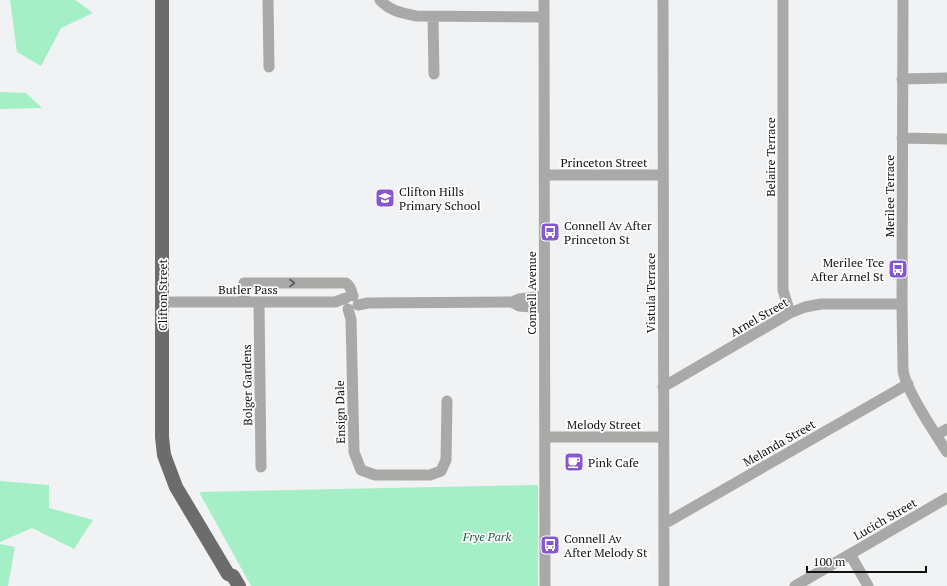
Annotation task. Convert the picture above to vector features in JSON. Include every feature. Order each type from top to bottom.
[{"type":"main road","name":"Clifton Street","points":[[162,0],[162,438],[164,455],[176,487],[229,580],[233,576],[239,586]]},
{"type":"street","points":[[268,0],[269,67]]},
{"type":"street","points":[[380,0],[398,13],[433,18],[544,17]]},
{"type":"street","name":"Connell Avenue","points":[[544,0],[545,586]]},
{"type":"street","name":"Vistula Terrace","points":[[663,0],[664,586]]},
{"type":"street","name":"Belaire Terrace","points":[[783,0],[783,290],[790,313]]},
{"type":"street","name":"Merilee Terrace","points":[[903,0],[903,370],[908,384],[947,452]]},
{"type":"street","points":[[433,18],[434,74]]},
{"type":"street","points":[[902,79],[947,78]]},
{"type":"street","points":[[902,138],[947,139]]},
{"type":"street","name":"Princeton Street","points":[[545,175],[663,174]]},
{"type":"street","points":[[244,302],[244,283],[346,283],[351,289],[354,305]]},
{"type":"street","name":"Butler Pass","points":[[162,302],[335,302],[354,305],[512,302],[519,299],[544,296]]},
{"type":"street","name":"Butler Pass","points":[[512,302],[518,306],[544,308]]},
{"type":"street","name":"Bolger Gardens","points":[[259,303],[261,467]]},
{"type":"street","name":"Arnel Street","points":[[663,387],[790,313],[805,306],[902,304]]},
{"type":"street","name":"Ensign Dale","points":[[354,305],[354,452],[361,470],[375,475],[430,475],[441,471],[446,460],[447,401]]},
{"type":"street","name":"Melanda Street","points":[[664,524],[908,384]]},
{"type":"street","points":[[936,435],[947,429]]},
{"type":"street","name":"Melody Street","points":[[544,437],[663,438]]},
{"type":"street","name":"Lucich Street","points":[[795,586],[947,498]]},
{"type":"street","points":[[850,554],[868,586]]},
{"type":"green space","points":[[10,0],[74,0],[93,13],[61,28],[41,66],[17,52]]},
{"type":"green space","points":[[0,92],[26,93],[42,108],[0,109]]},
{"type":"green space","points":[[0,481],[49,485],[49,508],[93,520],[74,549],[32,528],[0,542]]},
{"type":"green space","name":"Frye Park","points":[[538,485],[538,586],[251,586],[199,492]]},
{"type":"green space","points":[[0,544],[15,547],[8,586],[0,586]]},
{"type":"place","name":"Clifton Hills Primary School","points":[[385,198]]},
{"type":"place","name":"Connell Av After Princeton St","points":[[550,232]]},
{"type":"place","name":"Merilee Tce After Arnel St","points":[[898,269]]},
{"type":"place","name":"Pink Cafe","points":[[574,462]]},
{"type":"place","name":"Connell Av After Melody St","points":[[550,545]]}]
